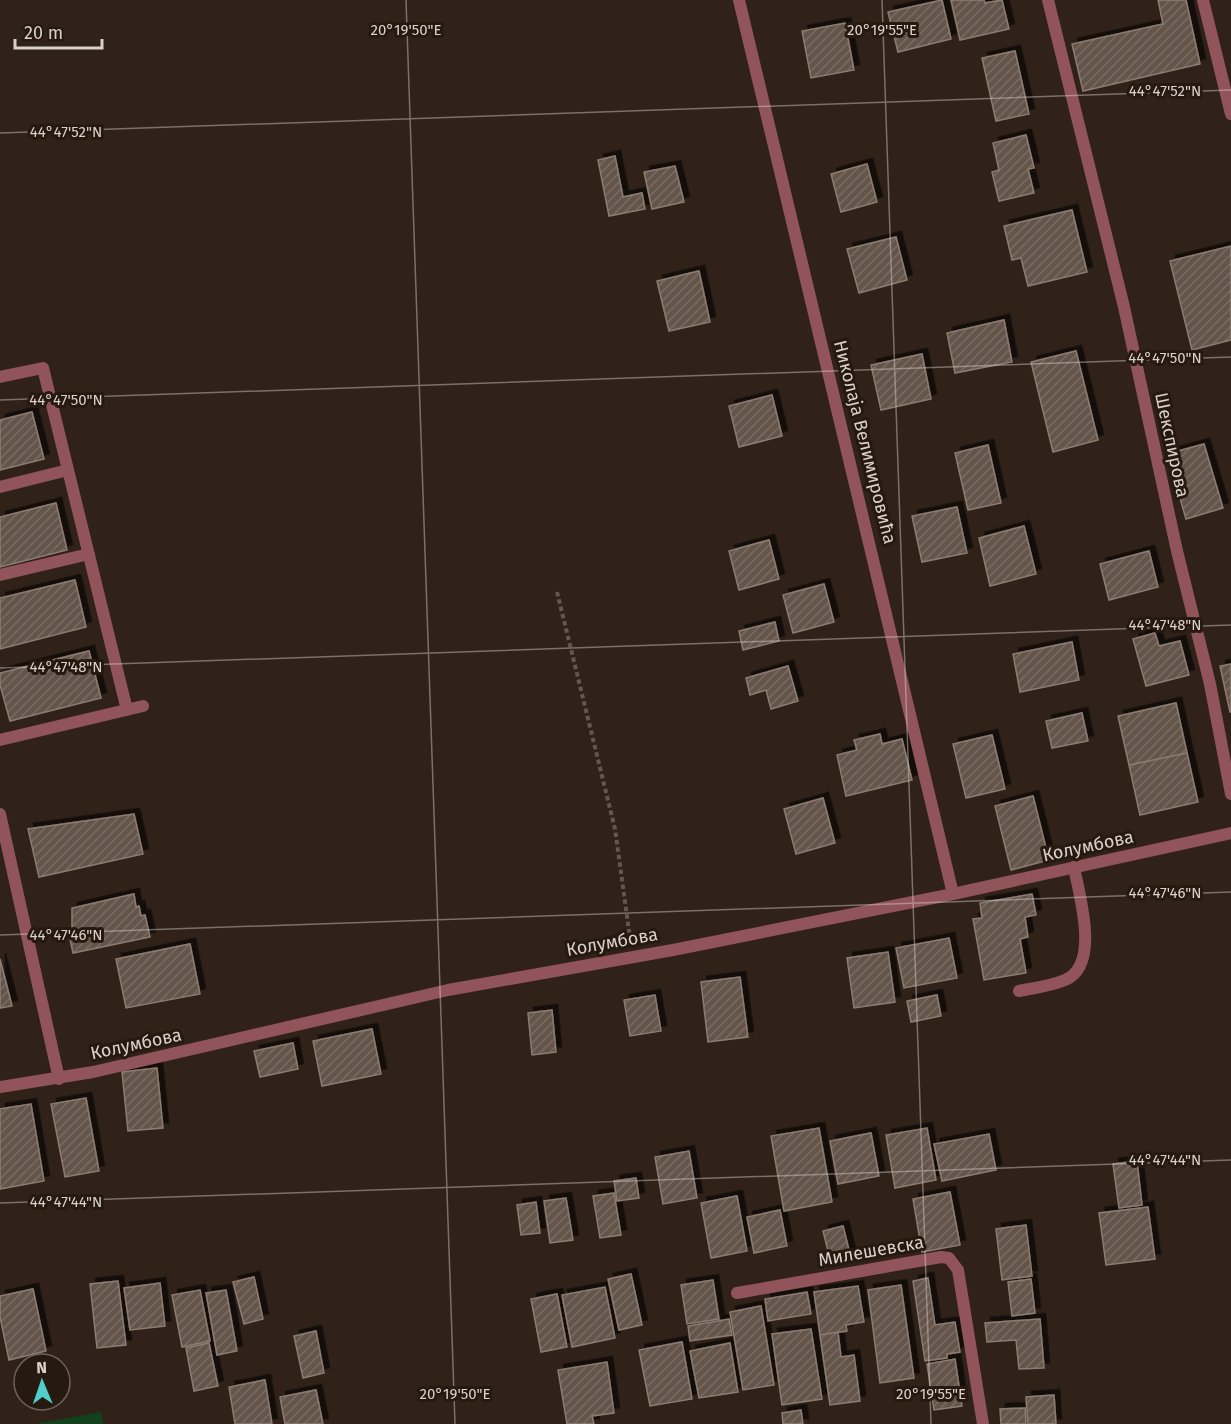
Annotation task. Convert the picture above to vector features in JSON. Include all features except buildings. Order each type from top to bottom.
[{"type":"street","name":"Николаја Велимировића","points":[[739,0],[953,894]]},
{"type":"street","name":"Шекспирова","points":[[1048,0],[1124,307],[1177,551],[1210,684],[1231,794]]},
{"type":"street","points":[[1203,0],[1231,114]]},
{"type":"street","points":[[0,377],[42,369],[127,710]]},
{"type":"street","points":[[0,487],[68,470]]},
{"type":"street","points":[[0,575],[89,554]]},
{"type":"street","points":[[0,740],[143,706]]},
{"type":"street","points":[[0,814],[59,1078]]},
{"type":"street","name":"Колумбова","points":[[0,1087],[59,1078],[448,990],[953,894],[1231,833]]},
{"type":"street","points":[[1019,991],[1067,979],[1078,967],[1085,949],[1086,932],[1074,867]]},
{"type":"street","name":"Милешевска","points":[[737,1293],[941,1257],[949,1258],[958,1270],[983,1424]]},
{"type":"path","points":[[557,592],[615,829],[632,956]]},
{"type":"green space","points":[[101,1412],[103,1424],[35,1424]]}]
